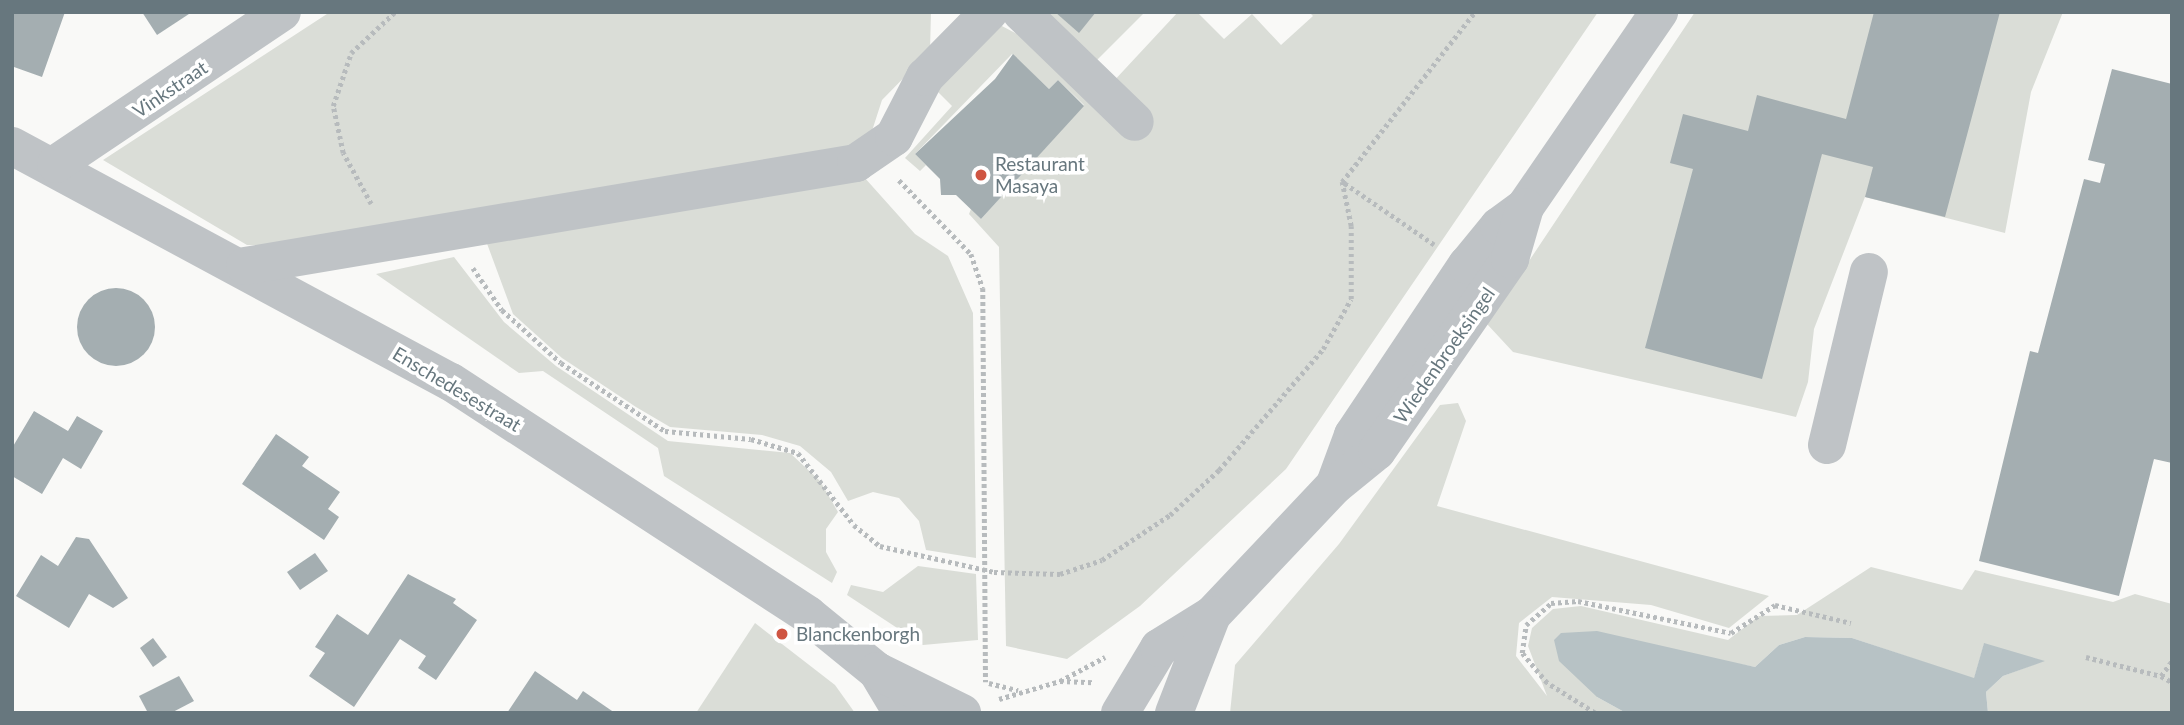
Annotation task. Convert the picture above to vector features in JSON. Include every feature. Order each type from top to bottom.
[{"type":"street","name":"Vinkstraat","points":[[56,164],[282,12]]},
{"type":"street","points":[[245,266],[395,237],[856,163],[894,136],[925,77],[989,12]]},
{"type":"street","points":[[1021,12],[1135,121]]},
{"type":"street","name":"Wiedenbroeksingel","points":[[1125,703],[1158,648],[1212,615],[1334,485],[1377,451],[1505,268],[1525,207],[1659,12]]},
{"type":"street","name":"Enschedesestraat","points":[[12,146],[56,164],[451,382],[808,615],[877,670],[976,709]]},
{"type":"street","name":"Wiedenbroeksingel","points":[[1334,485],[1353,435],[1467,265],[1499,226],[1525,207]]},
{"type":"street","points":[[1826,445],[1869,272]]},
{"type":"street","name":"Wiedenbroeksingel","points":[[1174,713],[1212,615]]},
{"type":"street","name":"Enschedesestraat","points":[[877,670],[902,713]]},
{"type":"path","points":[[395,12],[351,53],[333,106],[343,153],[395,237]]},
{"type":"path","points":[[448,230],[502,310],[524,331],[665,431],[751,439],[799,453],[854,525],[880,546],[985,570],[1060,574],[1101,560],[1170,515],[1219,470],[1323,349],[1351,299],[1350,226],[1342,182],[1475,12]]},
{"type":"path","points":[[871,153],[965,246],[983,288],[986,682]]},
{"type":"path","points":[[1342,182],[1467,265]]},
{"type":"path","points":[[1595,713],[1547,683],[1522,653],[1526,625],[1551,603],[1589,602],[1731,634],[1775,605],[1851,623]]},
{"type":"path","points":[[2086,657],[2161,676],[2172,682]]},
{"type":"path","points":[[2161,676],[2172,661]]},
{"type":"path","points":[[976,709],[1060,681],[1125,703]]},
{"type":"shaded area","points":[[330,12],[931,12],[930,51],[882,100],[871,134],[850,157],[276,246],[247,245],[103,160]]},
{"type":"shaded area","points":[[1044,12],[1145,12],[1095,62]]},
{"type":"shaded area","points":[[1178,12],[1197,12],[1224,39],[1252,14],[1281,45],[1313,16],[1309,12],[1598,12],[1286,469],[1140,606],[1067,659],[1006,646],[999,247],[969,214],[971,209],[981,219],[1084,105],[1058,80],[1049,89],[1012,54],[915,154],[926,165],[920,171],[905,158],[952,106],[931,85],[1000,25],[1111,84]]},
{"type":"shaded area","points":[[1695,12],[2063,12],[2031,92],[2005,233],[1865,197],[1814,329],[1808,382],[1796,417],[1513,352],[1487,324]]},
{"type":"shaded area","points":[[864,177],[915,234],[948,256],[973,313],[976,558],[926,550],[919,521],[899,498],[873,492],[848,501],[831,472],[800,446],[762,435],[670,427],[562,358],[513,314],[482,230]]},
{"type":"shaded area","points":[[454,257],[504,322],[556,366],[668,441],[790,453],[820,481],[838,512],[826,529],[826,552],[837,572],[832,583],[664,476],[658,448],[543,371],[519,373],[376,274]]},
{"type":"shaded area","points":[[1458,403],[1466,421],[1437,506],[1769,596],[1729,628],[1651,605],[1552,597],[1519,623],[1516,656],[1547,696],[1528,646],[1532,628],[1553,609],[1581,606],[1728,640],[1759,616],[1797,615],[1871,567],[1962,590],[1975,570],[2113,602],[2135,594],[2172,604],[2172,713],[1988,713],[1986,692],[2003,676],[2043,661],[1984,644],[1974,679],[1852,638],[1805,637],[1779,645],[1755,667],[1718,660],[1597,697],[1626,713],[1230,713],[1235,665],[1339,544],[1440,405]]},
{"type":"shaded area","points":[[918,566],[976,574],[978,640],[923,645],[847,595],[851,585],[883,592]]},
{"type":"shaded area","points":[[755,623],[835,685],[855,713],[696,713]]},
{"type":"shaded area","points":[[1597,631],[1755,667],[1779,645],[1805,637],[1852,638],[1974,678],[1984,643],[2045,661],[2003,676],[1986,692],[1988,713],[1626,713],[1597,697],[1559,661],[1554,640],[1561,633]]},
{"type":"building","points":[[12,12],[65,12],[42,77],[14,67],[12,72]]},
{"type":"building","points":[[142,12],[192,12],[157,35]]},
{"type":"building","points":[[1055,12],[1096,12],[1079,33]]},
{"type":"building","points":[[1874,12],[2000,12],[1945,217],[1865,197],[1873,167],[1822,154],[1762,379],[1645,348],[1693,169],[1670,163],[1683,114],[1748,131],[1757,95],[1846,119]]},
{"type":"building","points":[[1013,54],[1049,89],[1058,80],[1084,106],[981,219],[956,195],[941,195],[940,179],[915,154],[995,79]]},
{"type":"building","points":[[2112,69],[2172,84],[2172,463],[2154,459],[2119,596],[1979,561],[2030,351],[2038,353],[2084,179],[2100,183],[2105,164],[2088,160]]},
{"type":"building","points":[[116,288],[131,291],[148,305],[155,327],[152,342],[138,359],[116,366],[101,363],[84,349],[77,327],[80,312],[94,295]]},
{"type":"building","points":[[34,411],[68,431],[77,416],[103,431],[81,469],[63,458],[42,494],[12,476],[12,448]]},
{"type":"building","points":[[276,434],[309,457],[302,466],[340,492],[328,509],[339,517],[324,540],[242,484]]},
{"type":"building","points":[[76,537],[89,539],[128,598],[113,608],[89,594],[69,628],[16,596],[41,555],[58,566]]},
{"type":"building","points":[[315,553],[328,571],[300,590],[287,572]]},
{"type":"building","points":[[408,574],[456,599],[453,603],[477,620],[436,680],[418,668],[426,656],[400,639],[354,707],[309,676],[325,653],[315,647],[337,614],[368,635]]},
{"type":"building","points":[[153,638],[167,657],[153,667],[140,648]]},
{"type":"building","points":[[535,671],[577,700],[583,691],[615,713],[507,713]]},
{"type":"building","points":[[179,676],[194,701],[171,713],[148,713],[139,696]]},
{"type":"place","name":"Restaurant Masaya","points":[[981,175]]},
{"type":"place","name":"Blanckenborgh","points":[[782,634]]}]
